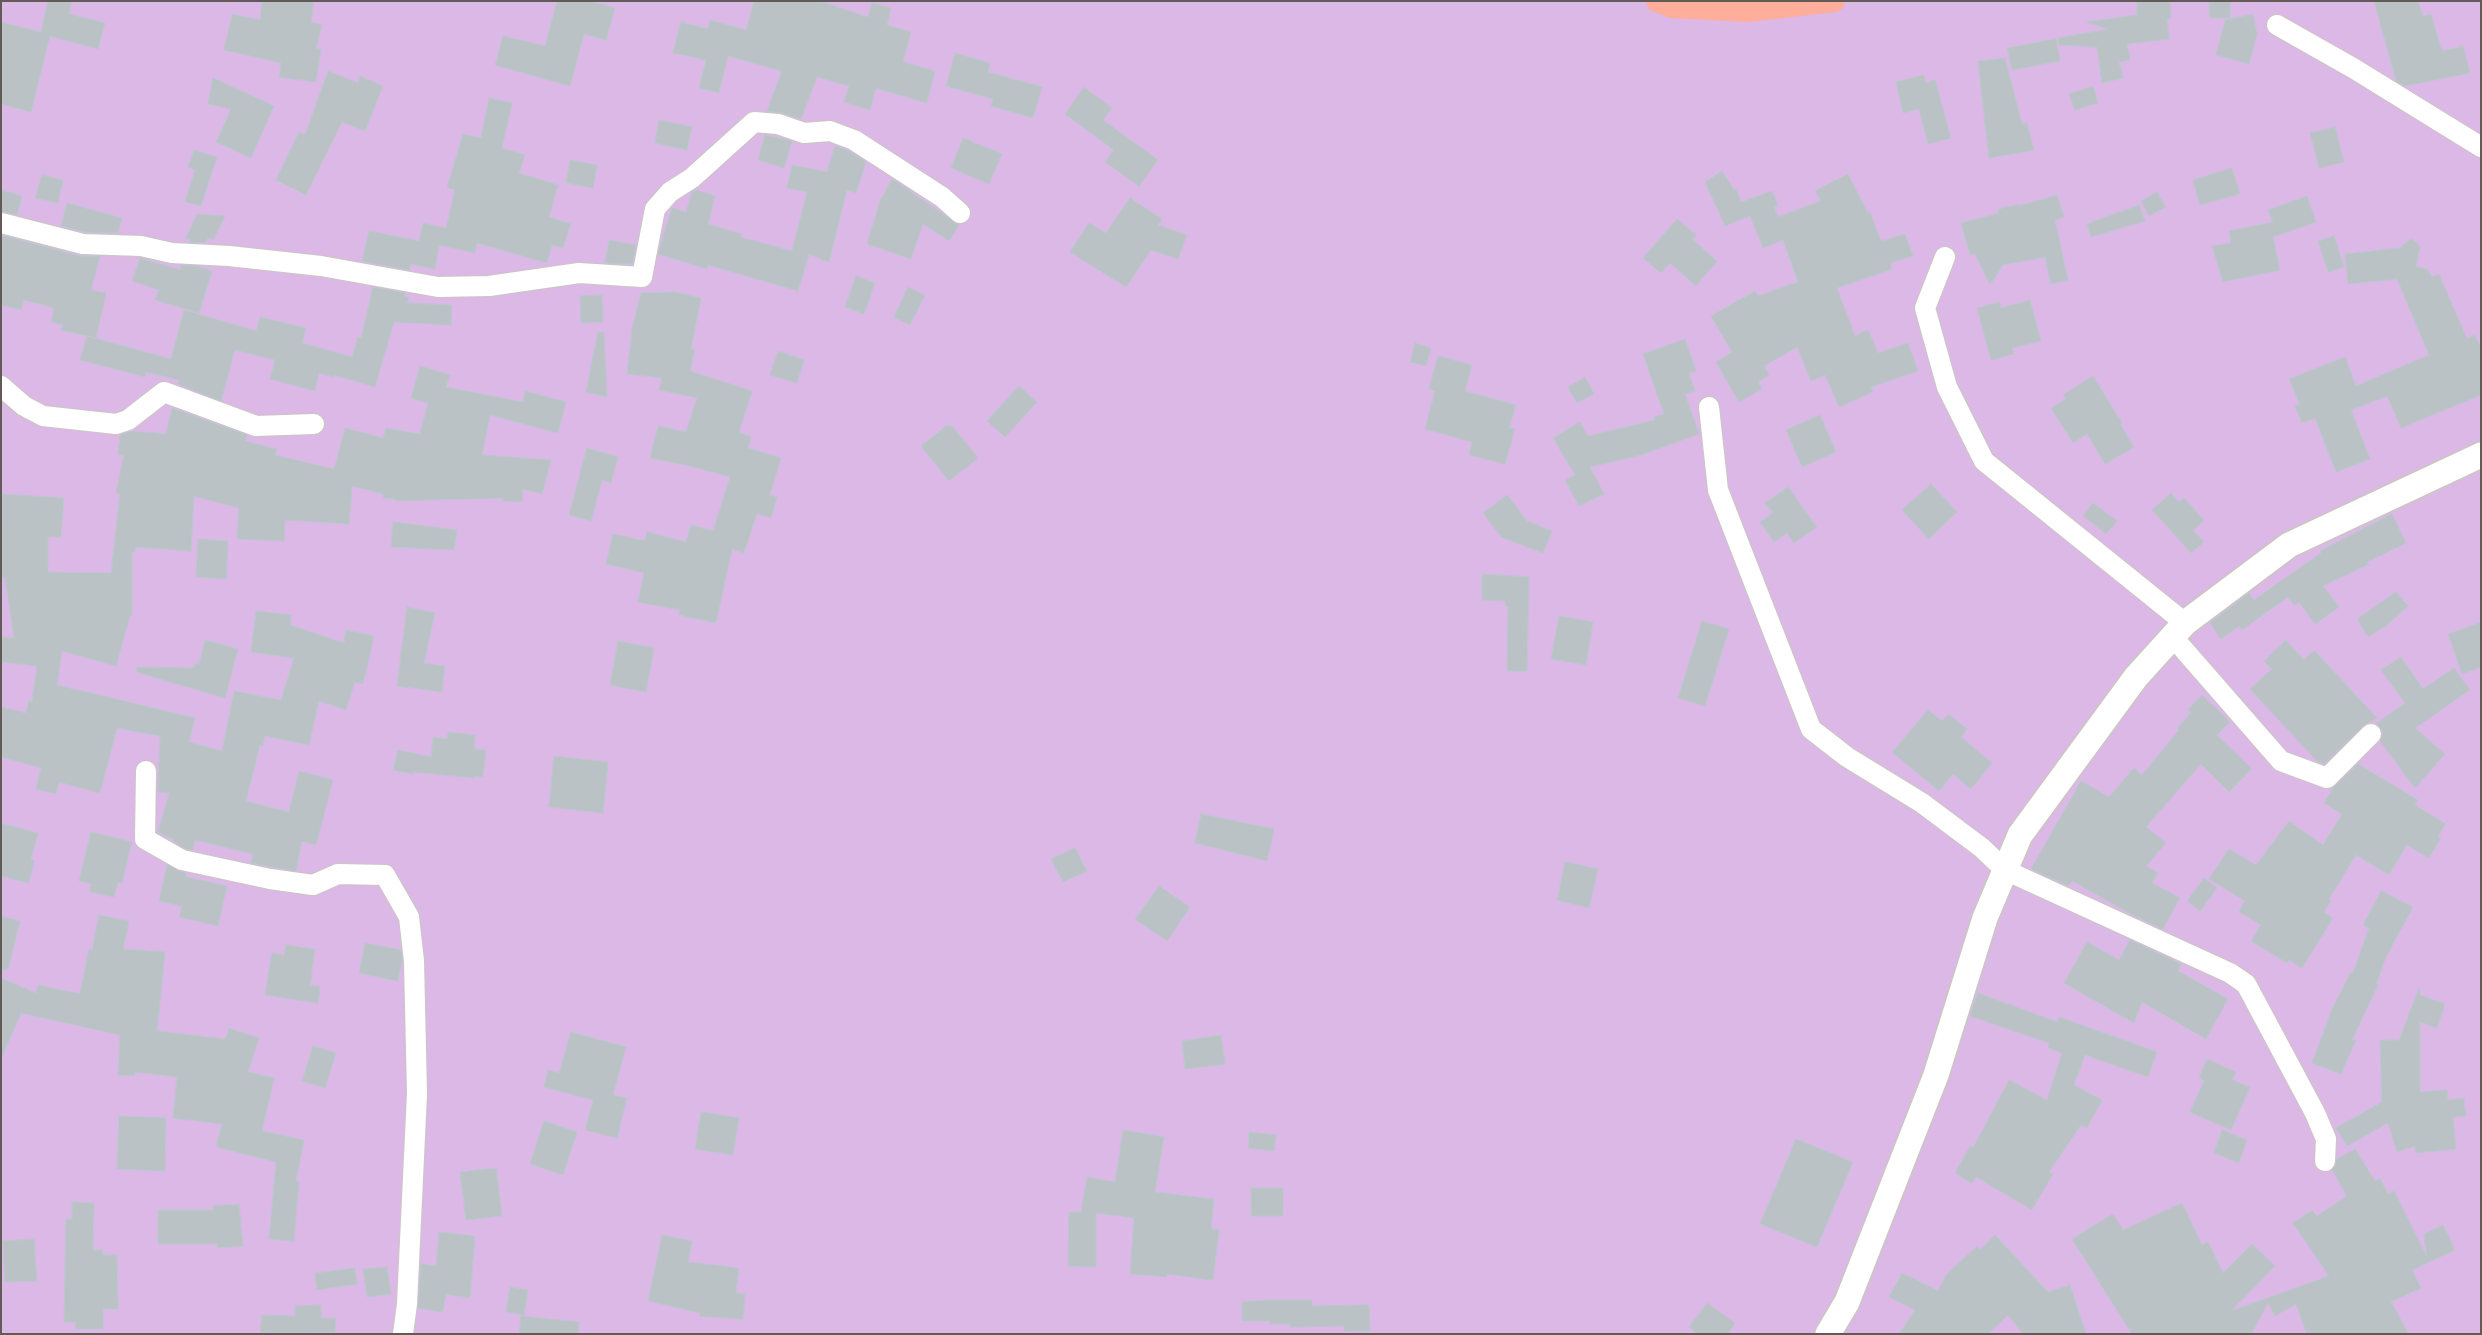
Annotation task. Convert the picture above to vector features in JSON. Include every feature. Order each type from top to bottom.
[{"type":"street","points":[[2277,25],[2353,68],[2481,147]]},
{"type":"street","points":[[1,223],[83,244],[141,246],[172,253],[229,256],[321,266],[438,287],[489,286],[579,273],[642,277],[655,209],[670,192],[692,178],[754,122],[778,124],[804,132],[830,131],[854,140],[942,197],[960,213]]},
{"type":"street","points":[[1945,256],[1925,308],[1947,387],[1984,461],[2178,630],[2281,761],[2327,778],[2371,734]]},
{"type":"street","points":[[1,386],[24,406],[43,416],[116,424],[128,420],[164,392],[256,426],[314,424]]},
{"type":"street","points":[[1709,407],[1718,490],[1811,729],[1847,757],[1922,803],[1982,848],[2005,870],[2230,972],[2246,984],[2316,1113],[2326,1139],[2325,1161]]},
{"type":"street","points":[[1828,1334],[1847,1302],[1936,1075],[1984,918],[2020,835],[2136,677],[2178,630],[2289,545],[2481,456]]},
{"type":"street","points":[[146,771],[145,839],[182,860],[270,879],[313,885],[338,874],[385,875],[409,917],[414,961],[417,1094],[407,1304],[403,1334]]},
{"type":"shaded area","points":[[1,1],[2481,1],[2481,1334],[1,1334]]},
{"type":"building","points":[[48,1],[72,1],[69,14],[105,23],[98,49],[50,36],[31,112],[1,104],[1,22],[41,32]]},
{"type":"building","points":[[262,1],[314,1],[311,22],[322,25],[316,48],[321,49],[316,82],[279,77],[281,63],[224,50],[232,14],[260,20]]},
{"type":"building","points":[[557,1],[589,1],[615,8],[606,40],[584,34],[570,86],[495,65],[503,36],[545,46]]},
{"type":"building","points":[[754,1],[820,1],[868,17],[872,3],[891,8],[887,25],[911,32],[903,62],[935,71],[927,103],[876,88],[870,110],[844,102],[849,86],[817,77],[801,119],[767,111],[782,71],[728,56],[719,93],[699,88],[706,60],[673,53],[681,22],[708,29],[710,20],[746,30]]},
{"type":"building","points":[[2137,1],[2170,1],[2171,19],[2167,19],[2169,39],[2127,44],[2130,60],[2119,62],[2123,78],[2102,83],[2097,47],[2058,45],[2058,38],[2109,29],[2086,22],[2137,15]]},
{"type":"building","points":[[2230,1],[2230,18],[2210,18],[2209,2]]},
{"type":"building","points":[[2374,1],[2418,1],[2423,16],[2431,14],[2442,51],[2463,46],[2470,73],[2405,86],[2396,81]]},
{"type":"building","points":[[2253,14],[2257,34],[2249,64],[2216,55],[2225,20]]},
{"type":"building","points":[[2056,39],[2060,61],[2012,70],[2007,48]]},
{"type":"building","points":[[955,53],[990,63],[988,72],[1042,87],[1033,118],[991,106],[993,99],[946,86]]},
{"type":"building","points":[[2005,58],[2022,124],[2027,123],[2034,150],[1989,158],[1978,61]]},
{"type":"building","points":[[328,71],[358,83],[360,76],[383,86],[365,131],[342,122],[306,195],[276,180],[299,132],[305,135]]},
{"type":"building","points":[[1924,75],[1926,83],[1935,80],[1951,138],[1928,144],[1919,109],[1903,113],[1896,82]]},
{"type":"building","points":[[213,78],[274,106],[251,158],[216,142],[231,109],[208,104]]},
{"type":"building","points":[[2093,86],[2098,103],[2075,110],[2069,94]]},
{"type":"building","points":[[1084,87],[1112,108],[1103,120],[1158,160],[1139,186],[1105,162],[1114,150],[1065,114]]},
{"type":"building","points":[[489,98],[512,103],[502,148],[525,155],[519,173],[558,185],[549,217],[571,224],[563,248],[552,245],[547,263],[477,243],[475,253],[439,245],[435,269],[411,264],[409,270],[362,261],[369,231],[419,241],[423,223],[446,228],[455,190],[447,188],[463,134],[481,138]]},
{"type":"building","points":[[659,120],[692,127],[687,150],[655,143]]},
{"type":"building","points":[[2335,127],[2344,162],[2319,168],[2310,133]]},
{"type":"building","points":[[765,135],[792,141],[784,168],[758,160]]},
{"type":"building","points":[[963,138],[1002,154],[989,184],[951,168]]},
{"type":"building","points":[[835,146],[849,151],[866,162],[856,193],[847,190],[829,262],[809,254],[798,291],[708,265],[707,269],[658,254],[672,208],[686,212],[692,192],[696,190],[715,196],[708,224],[741,234],[740,237],[792,251],[807,192],[787,188],[792,165],[827,172]]},
{"type":"building","points":[[194,150],[217,157],[201,206],[185,202],[195,170],[188,167]]},
{"type":"building","points":[[570,160],[597,165],[593,188],[566,183]]},
{"type":"building","points":[[2232,168],[2240,194],[2200,205],[2193,180]]},
{"type":"building","points":[[1722,171],[1734,190],[1736,189],[1741,202],[1772,191],[1778,205],[1774,206],[1778,217],[1821,201],[1815,191],[1848,174],[1868,213],[1870,212],[1880,239],[1882,241],[1905,234],[1913,256],[1890,263],[1892,269],[1837,288],[1855,336],[1868,330],[1878,353],[1908,343],[1918,371],[1871,387],[1873,392],[1839,407],[1825,375],[1811,381],[1797,347],[1764,366],[1769,375],[1758,382],[1762,389],[1739,402],[1716,362],[1732,352],[1711,316],[1755,291],[1758,296],[1798,282],[1783,240],[1763,248],[1750,216],[1725,226],[1705,182]]},
{"type":"building","points":[[42,175],[63,180],[58,203],[35,198]]},
{"type":"building","points":[[892,179],[959,225],[949,241],[923,224],[911,259],[867,244],[880,201]]},
{"type":"building","points":[[1,190],[22,196],[17,215],[1,211]]},
{"type":"building","points":[[2157,192],[2166,207],[2149,216],[2141,201]]},
{"type":"building","points":[[2057,195],[2064,217],[2055,220],[2068,280],[2051,284],[2045,257],[2003,265],[1990,285],[1975,254],[1970,255],[1961,223],[1999,213],[1998,209],[2019,204],[2019,206]]},
{"type":"building","points":[[2307,196],[2316,222],[2273,237],[2280,270],[2223,282],[2212,246],[2231,243],[2229,231],[2273,222],[2268,210]]},
{"type":"building","points":[[1130,198],[1162,219],[1158,225],[1187,235],[1178,259],[1151,250],[1126,287],[1070,252],[1089,223],[1106,233]]},
{"type":"building","points":[[67,203],[122,218],[118,233],[85,232],[61,226]]},
{"type":"building","points":[[2139,205],[2145,221],[2091,237],[2087,224]]},
{"type":"building","points":[[197,214],[225,216],[214,239],[208,238],[205,243],[189,242],[190,239],[186,238]]},
{"type":"building","points":[[1677,219],[1697,236],[1692,239],[1717,261],[1696,286],[1670,263],[1661,273],[1643,258]]},
{"type":"building","points":[[1,235],[80,256],[100,256],[91,290],[106,293],[96,338],[61,330],[63,325],[51,322],[54,308],[24,300],[21,310],[1,305]]},
{"type":"building","points":[[2334,236],[2344,267],[2328,272],[2318,241]]},
{"type":"building","points":[[2410,239],[2414,240],[2420,247],[2416,267],[2427,269],[2432,277],[2439,274],[2467,339],[2475,335],[2481,348],[2481,395],[2401,428],[2387,396],[2351,410],[2370,459],[2336,472],[2315,418],[2302,423],[2295,406],[2300,405],[2289,379],[2345,357],[2356,386],[2429,355],[2397,279],[2348,284],[2345,254],[2400,248]]},
{"type":"building","points":[[609,240],[636,245],[632,264],[605,263]]},
{"type":"building","points":[[140,258],[180,270],[181,265],[197,266],[212,271],[199,313],[155,300],[159,290],[132,281]]},
{"type":"building","points":[[856,276],[875,283],[864,314],[845,307]]},
{"type":"building","points":[[373,287],[405,293],[404,296],[409,297],[407,303],[452,305],[451,325],[394,322],[375,387],[334,375],[333,377],[319,373],[315,391],[270,379],[275,360],[235,350],[221,401],[178,384],[179,380],[146,372],[145,377],[80,360],[87,336],[171,359],[184,310],[256,331],[260,317],[306,328],[302,343],[352,357],[358,337],[361,338]]},
{"type":"building","points":[[908,287],[925,295],[910,325],[894,317]]},
{"type":"building","points":[[675,292],[701,298],[691,349],[695,349],[690,371],[752,391],[739,432],[751,437],[748,448],[781,458],[770,495],[777,497],[771,518],[757,514],[744,553],[732,549],[716,623],[679,615],[680,610],[638,602],[644,573],[606,564],[613,534],[645,541],[647,532],[686,542],[691,525],[713,531],[730,477],[686,465],[650,458],[658,426],[686,432],[697,398],[659,390],[662,378],[627,374],[632,329],[641,293]]},
{"type":"building","points":[[602,295],[603,322],[581,323],[580,296]]},
{"type":"building","points":[[2030,300],[2041,341],[2012,348],[2014,354],[1991,360],[1977,308],[2000,302],[2001,308]]},
{"type":"building","points":[[598,332],[604,332],[607,397],[586,392]]},
{"type":"building","points":[[1685,339],[1696,371],[1689,373],[1695,391],[1685,394],[1699,434],[1641,455],[1590,467],[1604,494],[1579,506],[1565,480],[1575,475],[1553,438],[1580,422],[1588,436],[1655,420],[1654,417],[1664,414],[1643,354]]},
{"type":"building","points":[[1415,343],[1431,348],[1426,366],[1410,362]]},
{"type":"building","points":[[778,351],[804,360],[797,383],[770,375]]},
{"type":"building","points":[[1438,356],[1472,365],[1465,391],[1516,405],[1509,428],[1515,429],[1505,464],[1469,455],[1472,442],[1425,429],[1435,391],[1429,389]]},
{"type":"building","points":[[420,366],[450,375],[446,387],[523,402],[525,391],[566,402],[558,433],[490,415],[482,455],[551,460],[542,494],[523,489],[522,502],[503,501],[503,498],[395,501],[395,499],[383,498],[383,494],[352,486],[349,524],[285,520],[284,541],[237,539],[239,508],[194,496],[191,551],[136,547],[135,552],[132,552],[132,616],[130,616],[116,666],[62,651],[57,685],[195,718],[189,742],[222,751],[234,691],[281,700],[294,658],[251,652],[256,611],[291,615],[290,625],[344,643],[346,630],[374,636],[363,684],[355,682],[346,710],[319,701],[309,745],[265,736],[263,746],[260,745],[246,801],[289,812],[299,771],[333,780],[316,845],[302,841],[296,871],[251,863],[253,854],[195,840],[193,850],[186,849],[173,841],[173,839],[158,832],[169,793],[158,792],[160,736],[117,728],[100,793],[59,782],[56,794],[36,789],[41,768],[1,757],[1,707],[26,713],[29,700],[32,701],[37,666],[1,662],[1,637],[14,638],[5,578],[1,578],[2,494],[64,498],[61,537],[48,537],[48,572],[111,573],[120,494],[116,493],[124,455],[118,455],[120,435],[133,431],[166,434],[172,408],[247,435],[245,441],[277,449],[275,455],[334,469],[345,428],[383,438],[386,428],[420,434],[428,403],[411,398]]},
{"type":"building","points":[[2093,376],[2122,423],[2120,424],[2134,447],[2105,464],[2087,434],[2073,443],[2051,408],[2066,399],[2063,395]]},
{"type":"building","points":[[1585,377],[1594,394],[1577,403],[1568,387]]},
{"type":"building","points":[[1019,386],[1037,402],[1005,437],[987,421]]},
{"type":"building","points":[[1820,415],[1836,452],[1802,467],[1786,430]]},
{"type":"building","points":[[946,426],[952,426],[978,458],[949,481],[921,446]]},
{"type":"building","points":[[587,448],[618,457],[611,483],[602,480],[591,521],[569,515]]},
{"type":"building","points":[[1931,484],[1957,512],[1929,539],[1902,510]]},
{"type":"building","points":[[1788,487],[1817,527],[1794,543],[1787,533],[1774,542],[1760,522],[1773,513],[1765,503]]},
{"type":"building","points":[[2171,493],[2179,502],[2184,498],[2204,520],[2193,530],[2204,542],[2191,553],[2152,510]]},
{"type":"building","points":[[1507,495],[1527,521],[1552,531],[1543,553],[1501,537],[1483,513]]},
{"type":"building","points":[[2093,503],[2117,521],[2106,534],[2083,516]]},
{"type":"building","points":[[2392,514],[2406,543],[2367,562],[2369,564],[2323,586],[2339,607],[2315,624],[2299,602],[2294,605],[2288,597],[2242,630],[2239,626],[2221,639],[2210,623],[2249,593],[2254,600],[2321,553],[2320,551]]},
{"type":"building","points":[[393,522],[457,530],[454,550],[391,547]]},
{"type":"building","points":[[198,539],[228,541],[226,579],[196,577]]},
{"type":"building","points":[[1482,574],[1529,577],[1527,671],[1507,671],[1508,606],[1505,606],[1505,601],[1482,600]]},
{"type":"building","points":[[2396,592],[2408,606],[2386,626],[2368,637],[2357,619]]},
{"type":"building","points":[[407,607],[435,613],[424,663],[445,666],[442,692],[397,686]]},
{"type":"building","points":[[1559,616],[1593,622],[1586,665],[1551,659]]},
{"type":"building","points":[[1702,621],[1729,629],[1705,706],[1678,698]]},
{"type":"building","points":[[2481,622],[2481,667],[2462,674],[2448,634]]},
{"type":"building","points":[[205,640],[238,649],[225,698],[136,672],[137,667],[194,668],[194,664],[199,664]]},
{"type":"building","points":[[2286,640],[2304,660],[2314,650],[2377,718],[2363,726],[2324,764],[2318,762],[2250,689],[2272,669],[2264,661]]},
{"type":"building","points":[[618,641],[654,648],[646,692],[610,685]]},
{"type":"building","points":[[2401,657],[2423,689],[2454,668],[2470,690],[2415,728],[2445,754],[2415,788],[2380,741],[2383,731],[2376,724],[2405,703],[2381,670]]},
{"type":"building","points":[[2202,695],[2230,722],[2217,735],[2252,769],[2229,792],[2201,764],[2146,827],[2166,843],[2146,866],[2158,873],[2152,883],[2180,898],[2163,929],[2133,915],[2072,881],[2069,886],[2031,869],[2081,781],[2109,797],[2134,768],[2142,775],[2179,730],[2177,728],[2191,713],[2188,709]]},
{"type":"building","points":[[1928,710],[1942,721],[1948,714],[1967,729],[1961,737],[1992,763],[1971,789],[1953,774],[1939,791],[1892,752]]},
{"type":"building","points":[[448,732],[475,735],[474,749],[486,750],[483,777],[474,776],[474,778],[414,772],[413,774],[393,770],[398,750],[431,757],[433,737],[447,739]]},
{"type":"building","points":[[554,756],[608,762],[603,813],[549,807]]},
{"type":"building","points":[[2358,764],[2418,800],[2415,805],[2446,824],[2438,836],[2441,838],[2429,858],[2407,845],[2389,875],[2356,855],[2329,899],[2331,901],[2324,912],[2333,918],[2302,968],[2289,960],[2287,963],[2251,941],[2261,925],[2239,912],[2245,901],[2209,879],[2229,849],[2256,865],[2289,821],[2323,845],[2342,814],[2324,803],[2333,788]]},
{"type":"building","points":[[1201,814],[1274,829],[1267,861],[1195,843]]},
{"type":"building","points":[[1,823],[38,833],[31,860],[34,861],[29,883],[1,876]]},
{"type":"building","points":[[91,832],[132,842],[122,883],[118,882],[114,897],[90,892],[91,884],[79,881]]},
{"type":"building","points":[[1075,848],[1087,871],[1063,882],[1051,859]]},
{"type":"building","points":[[1565,862],[1598,869],[1589,908],[1557,900]]},
{"type":"building","points":[[167,865],[186,873],[186,877],[227,886],[218,926],[179,917],[182,906],[159,901]]},
{"type":"building","points":[[2204,878],[2217,888],[2200,911],[2187,901]]},
{"type":"building","points":[[1159,886],[1190,907],[1167,941],[1135,919]]},
{"type":"building","points":[[2381,891],[2413,907],[2386,957],[2376,985],[2378,985],[2352,1040],[2356,1040],[2341,1074],[2312,1063],[2333,1007],[2351,972],[2353,973],[2369,928],[2363,925]]},
{"type":"building","points":[[99,915],[129,921],[123,949],[165,952],[157,1031],[225,1039],[229,1028],[259,1038],[248,1072],[274,1078],[262,1131],[304,1140],[296,1181],[299,1181],[294,1241],[269,1239],[276,1162],[216,1147],[222,1124],[173,1118],[177,1077],[135,1072],[135,1076],[118,1075],[120,1035],[21,1013],[1,1059],[1,978],[36,993],[38,985],[80,994],[89,949],[92,950]]},
{"type":"building","points":[[1,916],[20,921],[8,970],[1,969]]},
{"type":"building","points":[[2130,940],[2181,964],[2178,971],[2228,999],[2206,1039],[2142,1002],[2134,1023],[2064,983],[2087,942],[2119,960]]},
{"type":"building","points":[[365,943],[401,950],[402,960],[398,981],[359,973]]},
{"type":"building","points":[[286,945],[315,949],[310,985],[320,986],[318,1003],[265,995],[272,953],[284,955]]},
{"type":"building","points":[[2419,988],[2420,995],[2445,1004],[2437,1028],[2420,1022],[2420,1092],[2447,1090],[2448,1100],[2464,1098],[2466,1116],[2453,1117],[2456,1149],[2415,1153],[2415,1146],[2397,1152],[2388,1123],[2347,1146],[2336,1128],[2382,1102],[2380,1040],[2399,1040]]},
{"type":"building","points":[[1978,993],[2057,1022],[2059,1017],[2157,1052],[2148,1077],[2085,1055],[2074,1085],[2102,1100],[2087,1128],[2081,1125],[2049,1172],[2053,1174],[2032,1210],[1976,1177],[1972,1183],[1955,1173],[1970,1146],[1973,1148],[2009,1080],[2047,1100],[2062,1053],[2048,1048],[2049,1043],[1970,1016]]},
{"type":"building","points":[[571,1032],[626,1047],[613,1095],[627,1098],[617,1138],[585,1130],[593,1100],[544,1087],[548,1070],[559,1073]]},
{"type":"building","points":[[1221,1035],[1225,1064],[1185,1069],[1182,1041]]},
{"type":"building","points":[[313,1046],[336,1053],[325,1088],[302,1081]]},
{"type":"building","points":[[2207,1059],[2236,1072],[2232,1080],[2250,1087],[2231,1130],[2190,1112],[2204,1081],[2199,1078]]},
{"type":"building","points":[[701,1112],[739,1118],[733,1155],[695,1149]]},
{"type":"building","points":[[119,1116],[166,1118],[165,1171],[117,1169]]},
{"type":"building","points":[[544,1121],[577,1132],[563,1175],[530,1164]]},
{"type":"building","points":[[1123,1130],[1164,1137],[1155,1192],[1214,1199],[1211,1229],[1219,1230],[1213,1280],[1167,1274],[1167,1277],[1130,1274],[1134,1218],[1096,1213],[1096,1267],[1068,1266],[1069,1212],[1081,1212],[1087,1177],[1115,1182]]},
{"type":"building","points":[[2222,1130],[2247,1140],[2239,1163],[2214,1153]]},
{"type":"building","points":[[1249,1132],[1276,1135],[1274,1151],[1248,1148]]},
{"type":"building","points":[[1796,1139],[1853,1162],[1817,1247],[1760,1224]]},
{"type":"building","points":[[2355,1149],[2375,1181],[2380,1178],[2388,1194],[2394,1191],[2427,1257],[2424,1234],[2443,1225],[2455,1250],[2412,1270],[2421,1288],[2391,1302],[2409,1334],[2307,1334],[2296,1304],[2275,1316],[2268,1303],[2251,1334],[2132,1334],[2072,1239],[2113,1214],[2123,1230],[2182,1203],[2202,1245],[2208,1242],[2223,1273],[2252,1244],[2275,1266],[2231,1311],[2329,1276],[2293,1223],[2312,1210],[2317,1216],[2347,1196],[2332,1170],[2337,1159]]},
{"type":"building","points":[[496,1168],[502,1216],[466,1220],[460,1172]]},
{"type":"building","points":[[1251,1188],[1283,1188],[1283,1216],[1251,1216]]},
{"type":"building","points":[[72,1202],[94,1203],[93,1250],[103,1250],[103,1255],[117,1255],[118,1309],[103,1309],[103,1329],[75,1329],[75,1322],[64,1322],[66,1219],[72,1219]]},
{"type":"building","points":[[239,1204],[243,1246],[217,1248],[217,1244],[158,1244],[158,1210],[214,1210],[213,1206]]},
{"type":"building","points":[[439,1232],[475,1236],[470,1298],[446,1294],[443,1312],[418,1308],[421,1264],[436,1266]]},
{"type":"building","points":[[662,1235],[692,1241],[688,1262],[739,1268],[736,1293],[745,1294],[743,1319],[699,1316],[700,1313],[648,1301]]},
{"type":"building","points":[[1995,1235],[2048,1292],[2070,1285],[2086,1334],[2023,1334],[2008,1315],[1988,1334],[1899,1334],[1915,1310],[1889,1297],[1902,1273],[1938,1291],[1946,1275],[1977,1246],[1980,1250]]},
{"type":"building","points":[[34,1239],[37,1281],[5,1282],[3,1241]]},
{"type":"building","points":[[387,1267],[391,1294],[367,1297],[363,1269]]},
{"type":"building","points":[[355,1268],[357,1284],[317,1290],[315,1273]]},
{"type":"building","points":[[510,1287],[528,1290],[524,1315],[506,1312]]},
{"type":"building","points":[[1312,1300],[1312,1306],[1369,1305],[1370,1331],[1344,1331],[1344,1326],[1290,1327],[1290,1324],[1270,1324],[1270,1321],[1242,1321],[1242,1302]]},
{"type":"building","points":[[1707,1303],[1735,1323],[1728,1334],[1698,1334],[1689,1327]]},
{"type":"building","points":[[321,1305],[321,1318],[336,1318],[335,1332],[260,1333],[262,1315],[295,1316],[295,1306]]},
{"type":"building","points":[[521,1316],[579,1322],[578,1334],[519,1334]]},
{"type":"waterway","points":[[1657,1],[1672,7],[1748,11],[1834,1]]}]
